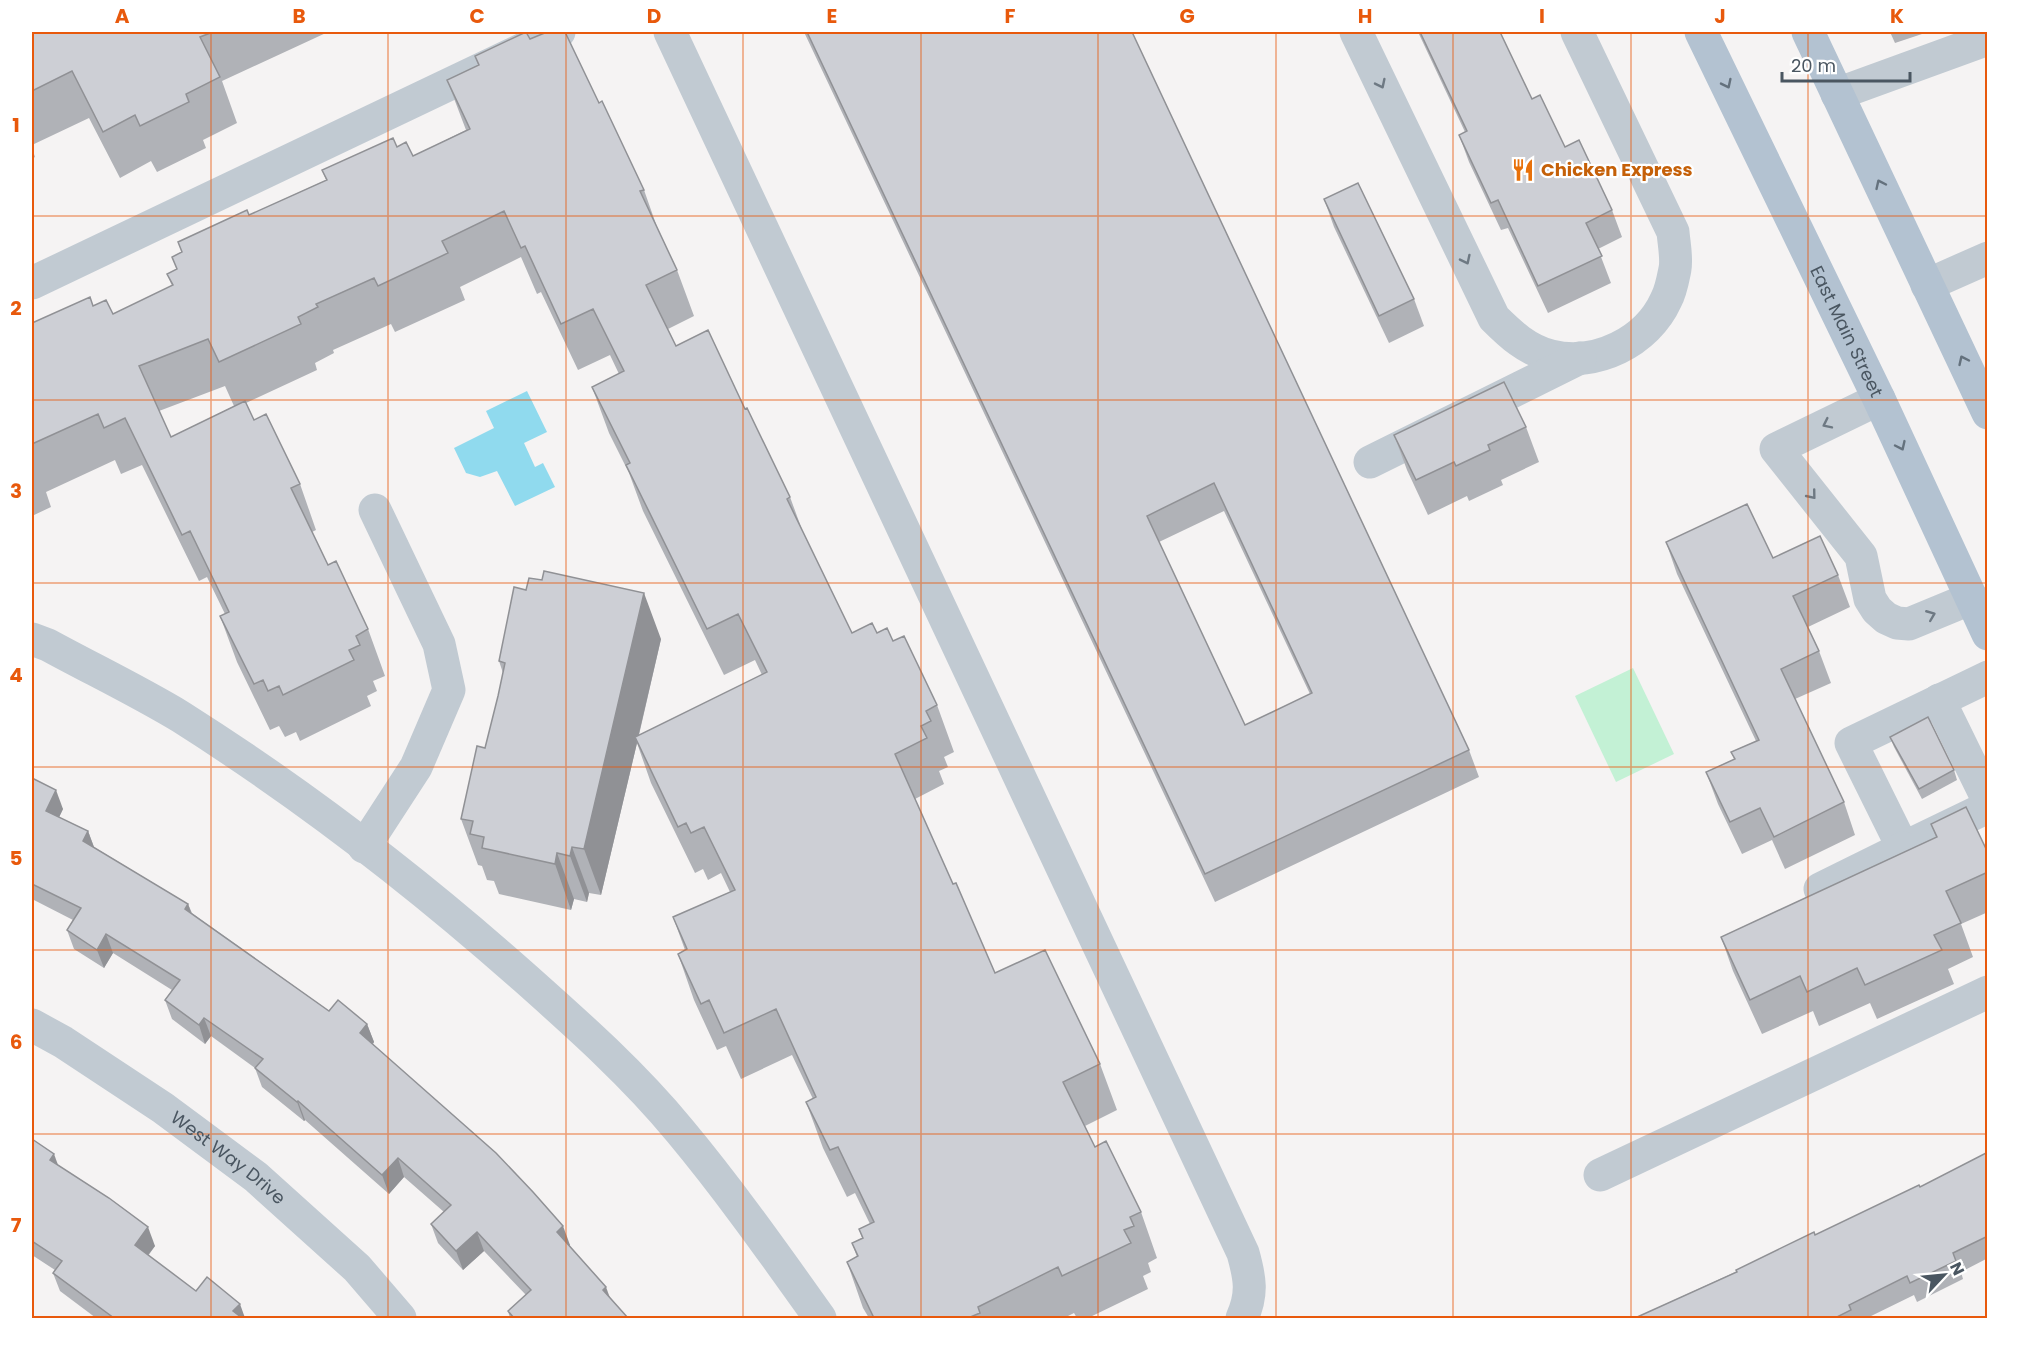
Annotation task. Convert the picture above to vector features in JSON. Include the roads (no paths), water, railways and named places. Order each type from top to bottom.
[{"type":"main road","name":"East Main Street","points":[[1701,32],[1879,399],[1980,594],[1988,634]]},
{"type":"main road","points":[[1808,32],[1988,413]]},
{"type":"street","points":[[32,283],[559,32]]},
{"type":"street","points":[[670,32],[1244,1253],[1251,1279],[1248,1306],[1242,1318]]},
{"type":"street","points":[[1356,32],[1494,318],[1519,342],[1551,356],[1580,358]]},
{"type":"street","points":[[1370,462],[1580,358],[1618,349],[1646,329],[1667,300],[1676,267],[1673,232],[1577,32]]},
{"type":"street","points":[[1837,94],[1988,39]]},
{"type":"street","points":[[1927,285],[1988,258]]},
{"type":"street","points":[[1879,399],[1776,449],[1861,556],[1870,599],[1886,618],[1897,623],[1909,624],[1980,594]]},
{"type":"street","points":[[364,847],[416,767],[449,690],[439,644],[375,510]]},
{"type":"street","points":[[32,639],[48,645],[179,716],[252,764],[473,932],[599,1044],[679,1129],[749,1218],[820,1318]]},
{"type":"street","points":[[1903,848],[1851,743],[1988,677]]},
{"type":"street","points":[[1939,700],[1988,800]]},
{"type":"street","points":[[1821,889],[1988,807]]},
{"type":"street","points":[[1600,1175],[1988,992]]},
{"type":"street","name":"West Way Drive","points":[[32,1025],[63,1042],[163,1108],[256,1177],[357,1268],[400,1318]]},
{"type":"water","points":[[527,391],[547,432],[524,443],[535,467],[543,463],[555,487],[515,506],[497,471],[480,477],[466,473],[454,448],[494,428],[486,411]]},
{"type":"place","name":"Chicken Express","points":[[1523,170]]}]
